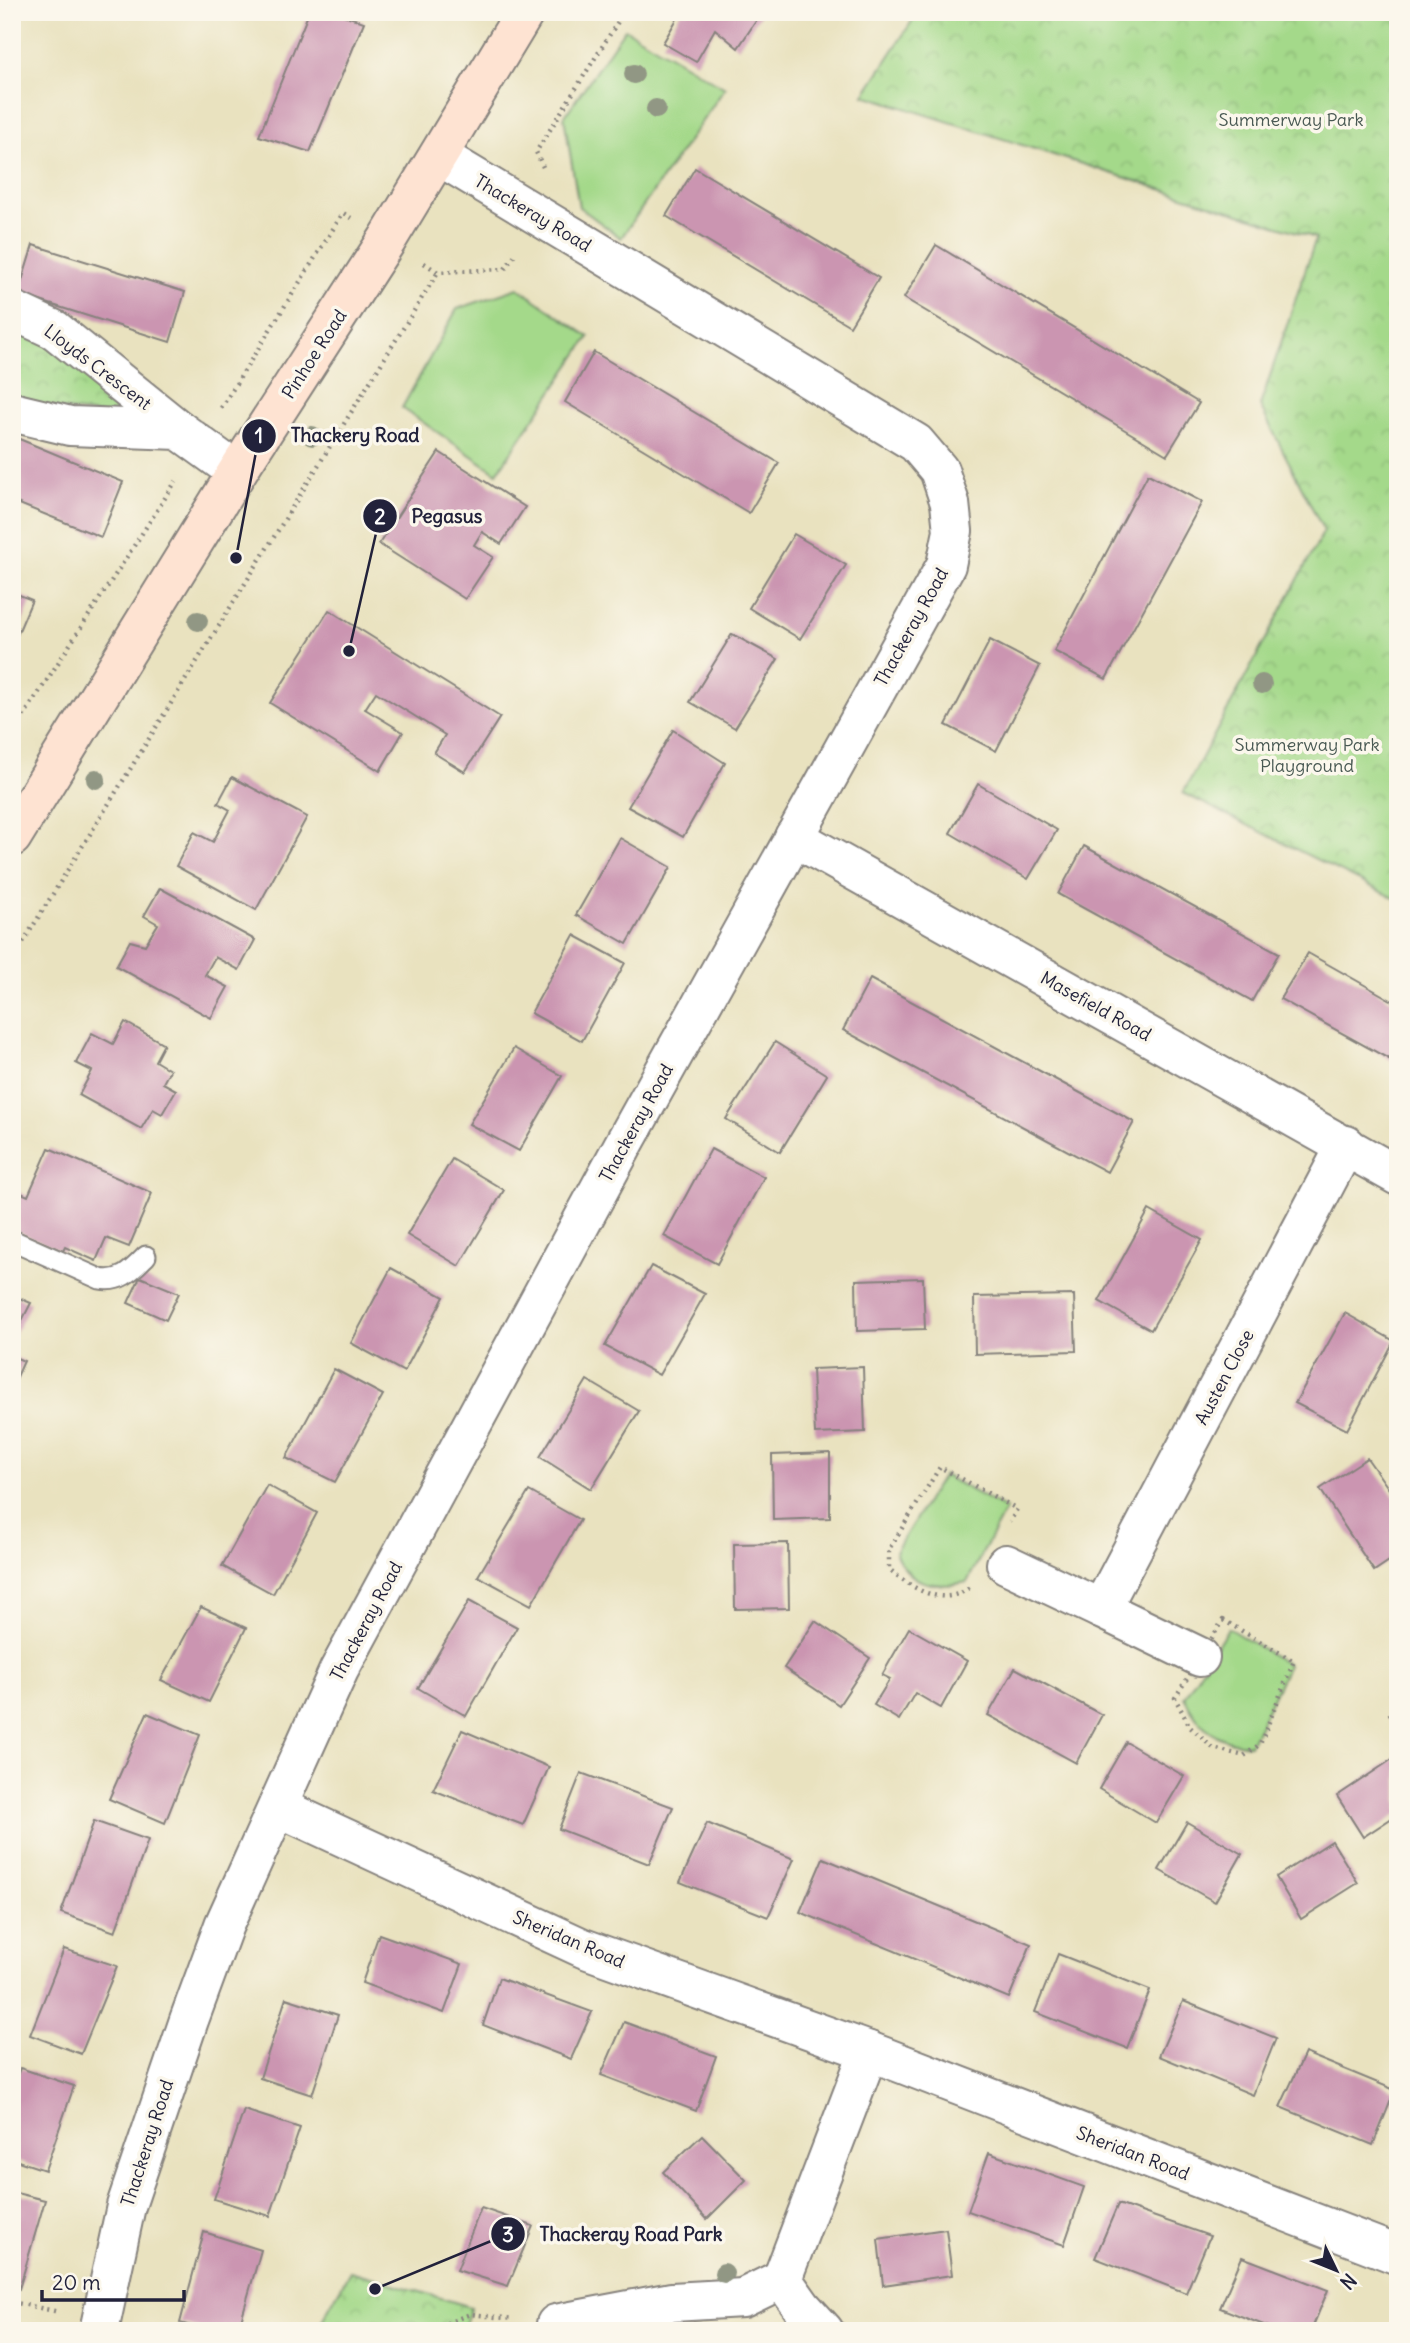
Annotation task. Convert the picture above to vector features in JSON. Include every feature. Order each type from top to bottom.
[{"type":"main road","name":"Pinhoe Road","points":[[12,837],[237,472],[439,156],[525,12]]},
{"type":"street","name":"Thackeray Road","points":[[99,2331],[126,2206],[157,2110],[224,1925],[352,1646],[541,1296],[946,565],[953,531],[950,503],[939,470],[916,443],[439,156]]},
{"type":"street","name":"Lloyds Crescent","points":[[12,310],[55,330],[179,430],[237,472]]},
{"type":"street","name":"Lloyds Crescent","points":[[12,412],[69,426],[179,430]]},
{"type":"street","name":"Masefield Road","points":[[794,837],[1398,1176]]},
{"type":"street","name":"Austen Close","points":[[1101,1609],[1346,1146]]},
{"type":"street","points":[[999,1562],[1200,1657]]},
{"type":"street","name":"Sheridan Road","points":[[278,1807],[583,1948],[869,2051],[1398,2255]]},
{"type":"street","points":[[556,2324],[672,2302],[743,2298],[782,2279],[869,2051]]},
{"type":"street","points":[[782,2279],[824,2331]]},
{"type":"lane","points":[[12,1240],[100,1279],[111,1281],[129,1273],[146,1256]]},
{"type":"path","points":[[12,960],[438,272]]},
{"type":"path","points":[[940,1467],[1017,1509],[999,1562],[963,1592],[937,1597],[910,1587],[889,1569],[889,1549],[940,1467]]},
{"type":"path","points":[[1223,1620],[1294,1661],[1260,1744],[1244,1756],[1213,1748],[1190,1727],[1175,1698],[1200,1657],[1223,1620]]},
{"type":"path","points":[[428,2331],[470,2314],[556,2324]]},
{"type":"green space","name":"Summerway Park","points":[[918,12],[1398,12],[1398,900],[1183,793],[1324,531],[1260,406],[1316,238],[864,95]]},
{"type":"green space","points":[[625,29],[725,88],[621,238],[579,207],[564,117]]},
{"type":"green space","points":[[518,288],[589,337],[497,473],[402,408],[457,309]]},
{"type":"green space","points":[[12,320],[159,422],[12,403]]},
{"type":"green space","points":[[943,1475],[1006,1509],[967,1582],[944,1585],[915,1578],[895,1552]]},
{"type":"green space","points":[[1228,1628],[1288,1665],[1250,1745],[1227,1740],[1209,1731],[1196,1717],[1184,1697]]},
{"type":"green space","points":[[350,2271],[471,2307],[463,2331],[316,2331]]},
{"type":"building","points":[[309,12],[334,12],[364,22],[310,152],[259,136]]},
{"type":"building","points":[[681,12],[762,12],[738,48],[715,29],[696,62],[663,43]]},
{"type":"building","points":[[695,168],[879,278],[850,326],[666,216]]},
{"type":"building","points":[[33,245],[185,292],[170,342],[18,294]]},
{"type":"building","points":[[936,245],[1199,403],[1167,455],[904,298]]},
{"type":"building","points":[[594,352],[779,463],[749,513],[565,402]]},
{"type":"building","points":[[12,436],[123,482],[101,537],[12,501]]},
{"type":"building","points":[[439,452],[525,507],[501,544],[482,532],[474,545],[493,557],[465,599],[379,544]]},
{"type":"building","points":[[1148,474],[1202,502],[1106,679],[1054,651]]},
{"type":"building","points":[[794,534],[846,565],[800,639],[749,608]]},
{"type":"building","points":[[12,592],[32,600],[15,640],[12,639]]},
{"type":"building","points":[[329,610],[500,717],[465,772],[434,753],[445,735],[376,692],[365,709],[403,732],[380,771],[270,703]]},
{"type":"building","points":[[732,634],[778,659],[735,728],[690,702]]},
{"type":"building","points":[[990,640],[1040,666],[996,751],[946,725]]},
{"type":"building","points":[[673,730],[725,763],[683,837],[628,807]]},
{"type":"building","points":[[232,777],[307,817],[256,910],[176,866],[194,832],[213,842],[230,810],[218,803]]},
{"type":"building","points":[[978,784],[1057,830],[1028,879],[950,833]]},
{"type":"building","points":[[620,838],[671,867],[627,944],[576,915]]},
{"type":"building","points":[[1084,846],[1279,953],[1252,1001],[1058,894]]},
{"type":"building","points":[[160,888],[255,940],[239,970],[215,957],[205,975],[228,987],[211,1018],[116,966],[130,941],[145,945],[158,924],[144,916]]},
{"type":"building","points":[[574,935],[625,963],[582,1041],[531,1013]]},
{"type":"building","points":[[1308,953],[1398,1004],[1398,1064],[1280,999]]},
{"type":"building","points":[[870,979],[1134,1122],[1107,1172],[843,1030]]},
{"type":"building","points":[[125,1022],[164,1044],[155,1061],[170,1070],[163,1083],[176,1090],[162,1114],[153,1109],[141,1129],[79,1095],[92,1071],[76,1063],[92,1033],[113,1044]]},
{"type":"building","points":[[775,1042],[827,1075],[780,1152],[726,1119]]},
{"type":"building","points":[[514,1048],[562,1076],[519,1151],[469,1124]]},
{"type":"building","points":[[49,1148],[152,1193],[129,1247],[106,1238],[96,1261],[65,1247],[63,1251],[12,1229],[12,1189],[28,1196]]},
{"type":"building","points":[[711,1149],[764,1177],[717,1264],[664,1236]]},
{"type":"building","points":[[452,1159],[504,1190],[459,1266],[407,1235]]},
{"type":"building","points":[[1149,1210],[1202,1240],[1151,1330],[1099,1301]]},
{"type":"building","points":[[651,1266],[705,1294],[659,1375],[605,1346]]},
{"type":"building","points":[[391,1268],[444,1297],[404,1372],[351,1343]]},
{"type":"building","points":[[140,1277],[179,1293],[166,1320],[128,1303]]},
{"type":"building","points":[[923,1278],[925,1329],[857,1331],[856,1280]]},
{"type":"building","points":[[12,1295],[31,1303],[12,1340]]},
{"type":"building","points":[[1074,1295],[1076,1351],[975,1354],[974,1297]]},
{"type":"building","points":[[1345,1313],[1394,1341],[1347,1430],[1295,1403]]},
{"type":"building","points":[[12,1356],[24,1361],[12,1388]]},
{"type":"building","points":[[863,1367],[865,1432],[815,1434],[812,1369]]},
{"type":"building","points":[[334,1369],[383,1395],[335,1482],[286,1458]]},
{"type":"building","points":[[587,1380],[639,1411],[591,1489],[540,1457]]},
{"type":"building","points":[[830,1453],[830,1518],[773,1520],[772,1455]]},
{"type":"building","points":[[1367,1458],[1398,1502],[1398,1555],[1374,1571],[1320,1489]]},
{"type":"building","points":[[267,1485],[317,1513],[273,1594],[222,1566]]},
{"type":"building","points":[[529,1491],[580,1520],[531,1605],[478,1576]]},
{"type":"building","points":[[788,1543],[789,1608],[735,1609],[734,1544]]},
{"type":"building","points":[[469,1601],[517,1627],[466,1716],[418,1688]]},
{"type":"building","points":[[201,1607],[246,1628],[209,1702],[161,1680]]},
{"type":"building","points":[[815,1621],[870,1658],[839,1705],[784,1668]]},
{"type":"building","points":[[909,1628],[967,1661],[941,1708],[915,1693],[899,1720],[874,1705],[890,1679],[882,1675]]},
{"type":"building","points":[[1015,1668],[1102,1715],[1076,1763],[988,1715]]},
{"type":"building","points":[[1398,1708],[1398,1728],[1389,1714]]},
{"type":"building","points":[[147,1713],[200,1735],[165,1823],[109,1799]]},
{"type":"building","points":[[462,1730],[549,1767],[523,1825],[433,1790]]},
{"type":"building","points":[[1126,1742],[1184,1776],[1156,1823],[1099,1789]]},
{"type":"building","points":[[1394,1758],[1398,1763],[1398,1814],[1363,1837],[1337,1796]]},
{"type":"building","points":[[581,1773],[673,1807],[649,1864],[559,1829]]},
{"type":"building","points":[[94,1821],[148,1840],[115,1932],[61,1913]]},
{"type":"building","points":[[1187,1822],[1242,1854],[1215,1902],[1159,1870]]},
{"type":"building","points":[[707,1823],[794,1859],[768,1917],[680,1882]]},
{"type":"building","points":[[1332,1841],[1358,1883],[1301,1919],[1276,1877]]},
{"type":"building","points":[[823,1858],[1031,1944],[1009,1998],[800,1912]]},
{"type":"building","points":[[379,1934],[462,1964],[444,2013],[362,1983]]},
{"type":"building","points":[[64,1949],[117,1966],[81,2054],[30,2035]]},
{"type":"building","points":[[1058,1954],[1150,1990],[1127,2048],[1035,2012]]},
{"type":"building","points":[[499,1978],[592,2012],[571,2059],[483,2025]]},
{"type":"building","points":[[286,1998],[338,2015],[312,2095],[260,2078]]},
{"type":"building","points":[[1183,2001],[1276,2038],[1253,2095],[1159,2056]]},
{"type":"building","points":[[624,2022],[716,2056],[696,2111],[601,2075]]},
{"type":"building","points":[[1305,2053],[1395,2090],[1373,2145],[1280,2107]]},
{"type":"building","points":[[20,2068],[74,2086],[45,2170],[12,2159],[12,2089]]},
{"type":"building","points":[[244,2110],[300,2128],[270,2216],[214,2199]]},
{"type":"building","points":[[702,2135],[746,2180],[707,2219],[663,2172]]},
{"type":"building","points":[[989,2153],[1084,2187],[1064,2245],[968,2211]]},
{"type":"building","points":[[12,2192],[45,2200],[19,2289],[12,2287]]},
{"type":"building","points":[[1118,2204],[1210,2236],[1186,2293],[1095,2258]]},
{"type":"building","points":[[481,2208],[533,2226],[508,2286],[457,2270]]},
{"type":"building","points":[[946,2229],[952,2275],[883,2285],[878,2239]]},
{"type":"building","points":[[204,2232],[261,2250],[238,2331],[210,2331],[180,2323]]},
{"type":"building","points":[[1242,2257],[1328,2290],[1311,2331],[1279,2331],[1220,2308]]},
{"type":"place","name":"Thackery Road","points":[[236,558]]},
{"type":"place","name":"Pegasus","points":[[349,651]]},
{"type":"place","name":"Thackeray Road Park","points":[[375,2289]]},
{"type":"park label","name":"Summerway Park Playground","points":[[1307,754]]}]
